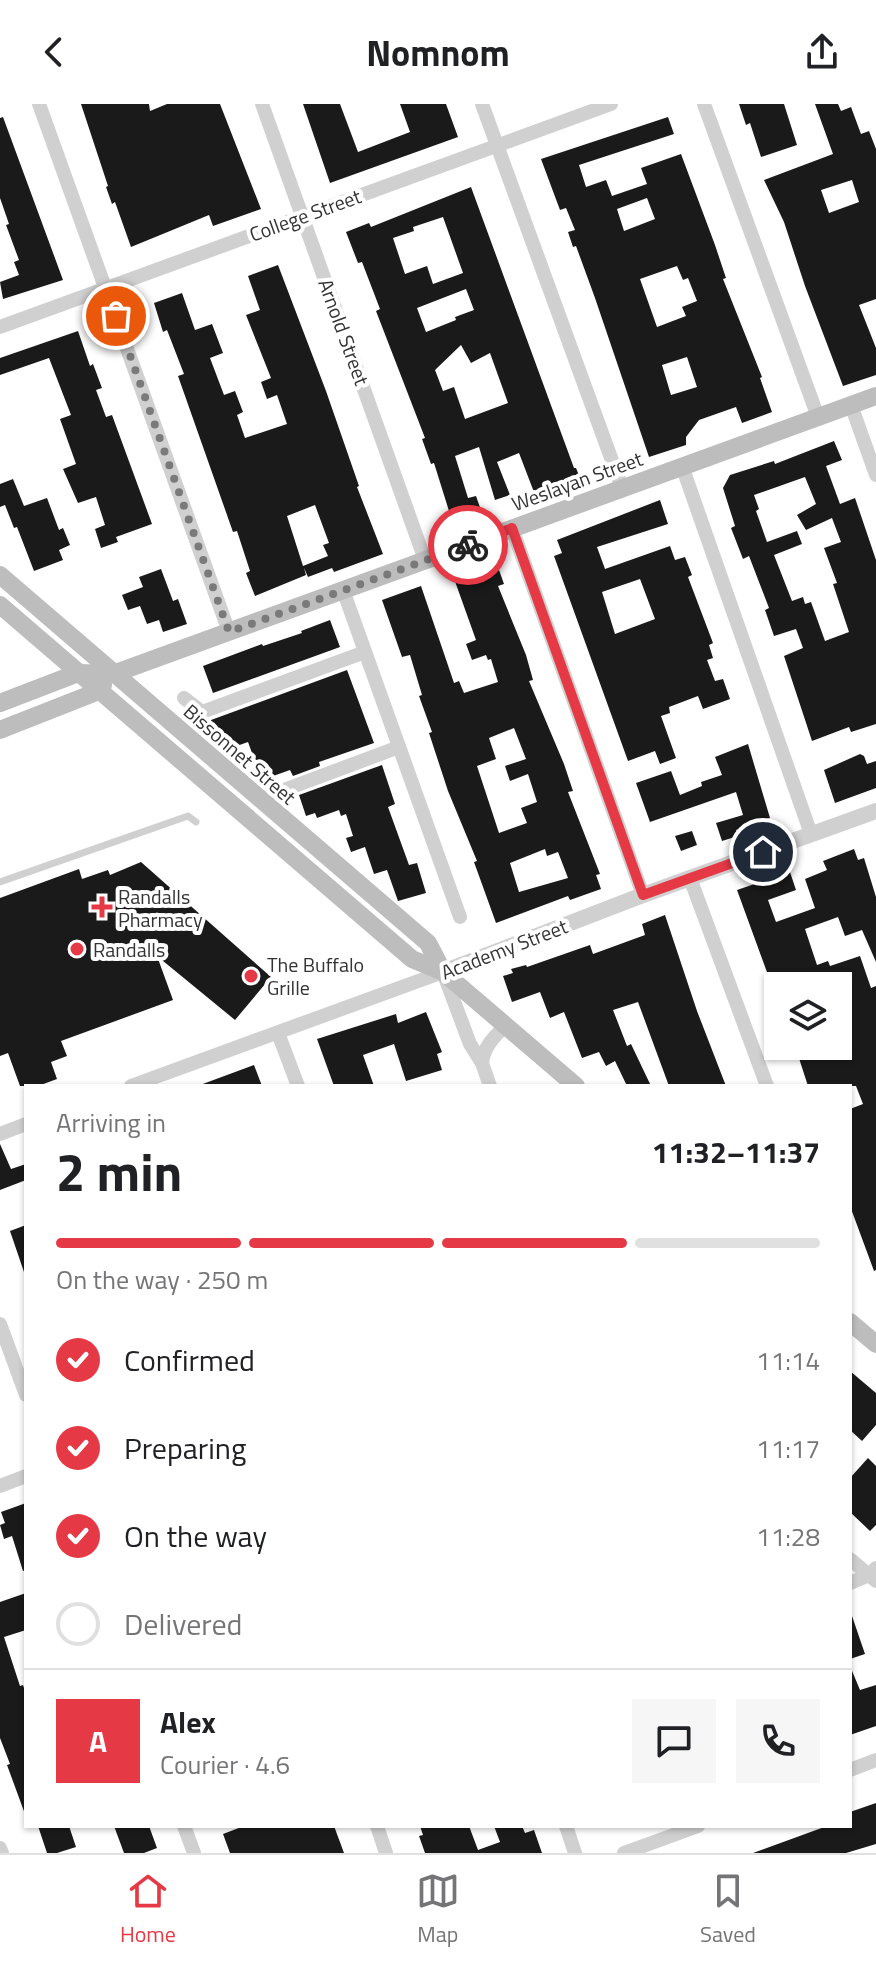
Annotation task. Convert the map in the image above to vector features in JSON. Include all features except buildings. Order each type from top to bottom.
[{"type":"main road","name":"Weslayan Street","points":[[0,703],[78,673],[113,674],[876,396]]},
{"type":"main road","name":"Bissonnet Street","points":[[0,575],[428,943],[443,972]]},
{"type":"main road","name":"Bissonnet Street","points":[[0,605],[412,959],[443,972],[574,1084]]},
{"type":"main road","points":[[0,730],[99,691],[113,674]]},
{"type":"main road","points":[[852,1324],[876,1344]]},
{"type":"street","points":[[39,104],[229,632]]},
{"type":"street","name":"Arnold Street","points":[[262,104],[425,560]]},
{"type":"street","points":[[482,104],[622,488]]},
{"type":"street","name":"College Street","points":[[0,327],[611,104]]},
{"type":"street","points":[[704,104],[818,417]]},
{"type":"street","points":[[851,405],[876,475]]},
{"type":"street","points":[[682,466],[811,834]]},
{"type":"street","points":[[512,528],[643,895]]},
{"type":"street","points":[[343,590],[460,917]]},
{"type":"street","points":[[184,698],[202,712],[365,652]]},
{"type":"street","points":[[284,790],[399,747]]},
{"type":"street","name":"Academy Street","points":[[137,1084],[876,811]]},
{"type":"street","points":[[690,878],[766,1084]]},
{"type":"street","points":[[443,972],[470,1044],[482,1063],[489,1084]]},
{"type":"street","points":[[482,1063],[489,1043],[506,1025]]},
{"type":"street","points":[[278,1033],[297,1084]]},
{"type":"street","points":[[0,1134],[24,1125]]},
{"type":"street","points":[[0,1324],[24,1390]]},
{"type":"street","points":[[0,1486],[24,1477]]},
{"type":"street","points":[[852,1560],[874,1575]]},
{"type":"street","points":[[852,1582],[874,1575]]},
{"type":"street","points":[[852,1769],[876,1760]]},
{"type":"street","points":[[185,1828],[194,1853]]},
{"type":"street","points":[[378,1828],[386,1853]]},
{"type":"street","points":[[567,1828],[575,1853]]},
{"type":"street","points":[[624,1853],[693,1828]]},
{"type":"lane","points":[[0,882],[188,816],[196,822]]},
{"type":"way so far","points":[[116,316],[229,632],[468,545]]},
{"type":"place","name":"Randalls Pharmacy","points":[[102,907]]},
{"type":"place","name":"Randalls","points":[[77,949]]},
{"type":"place","name":"The Buffalo Grille","points":[[251,976]]},
{"type":"route","points":[[468,545],[512,528],[643,895],[763,852]]}]
